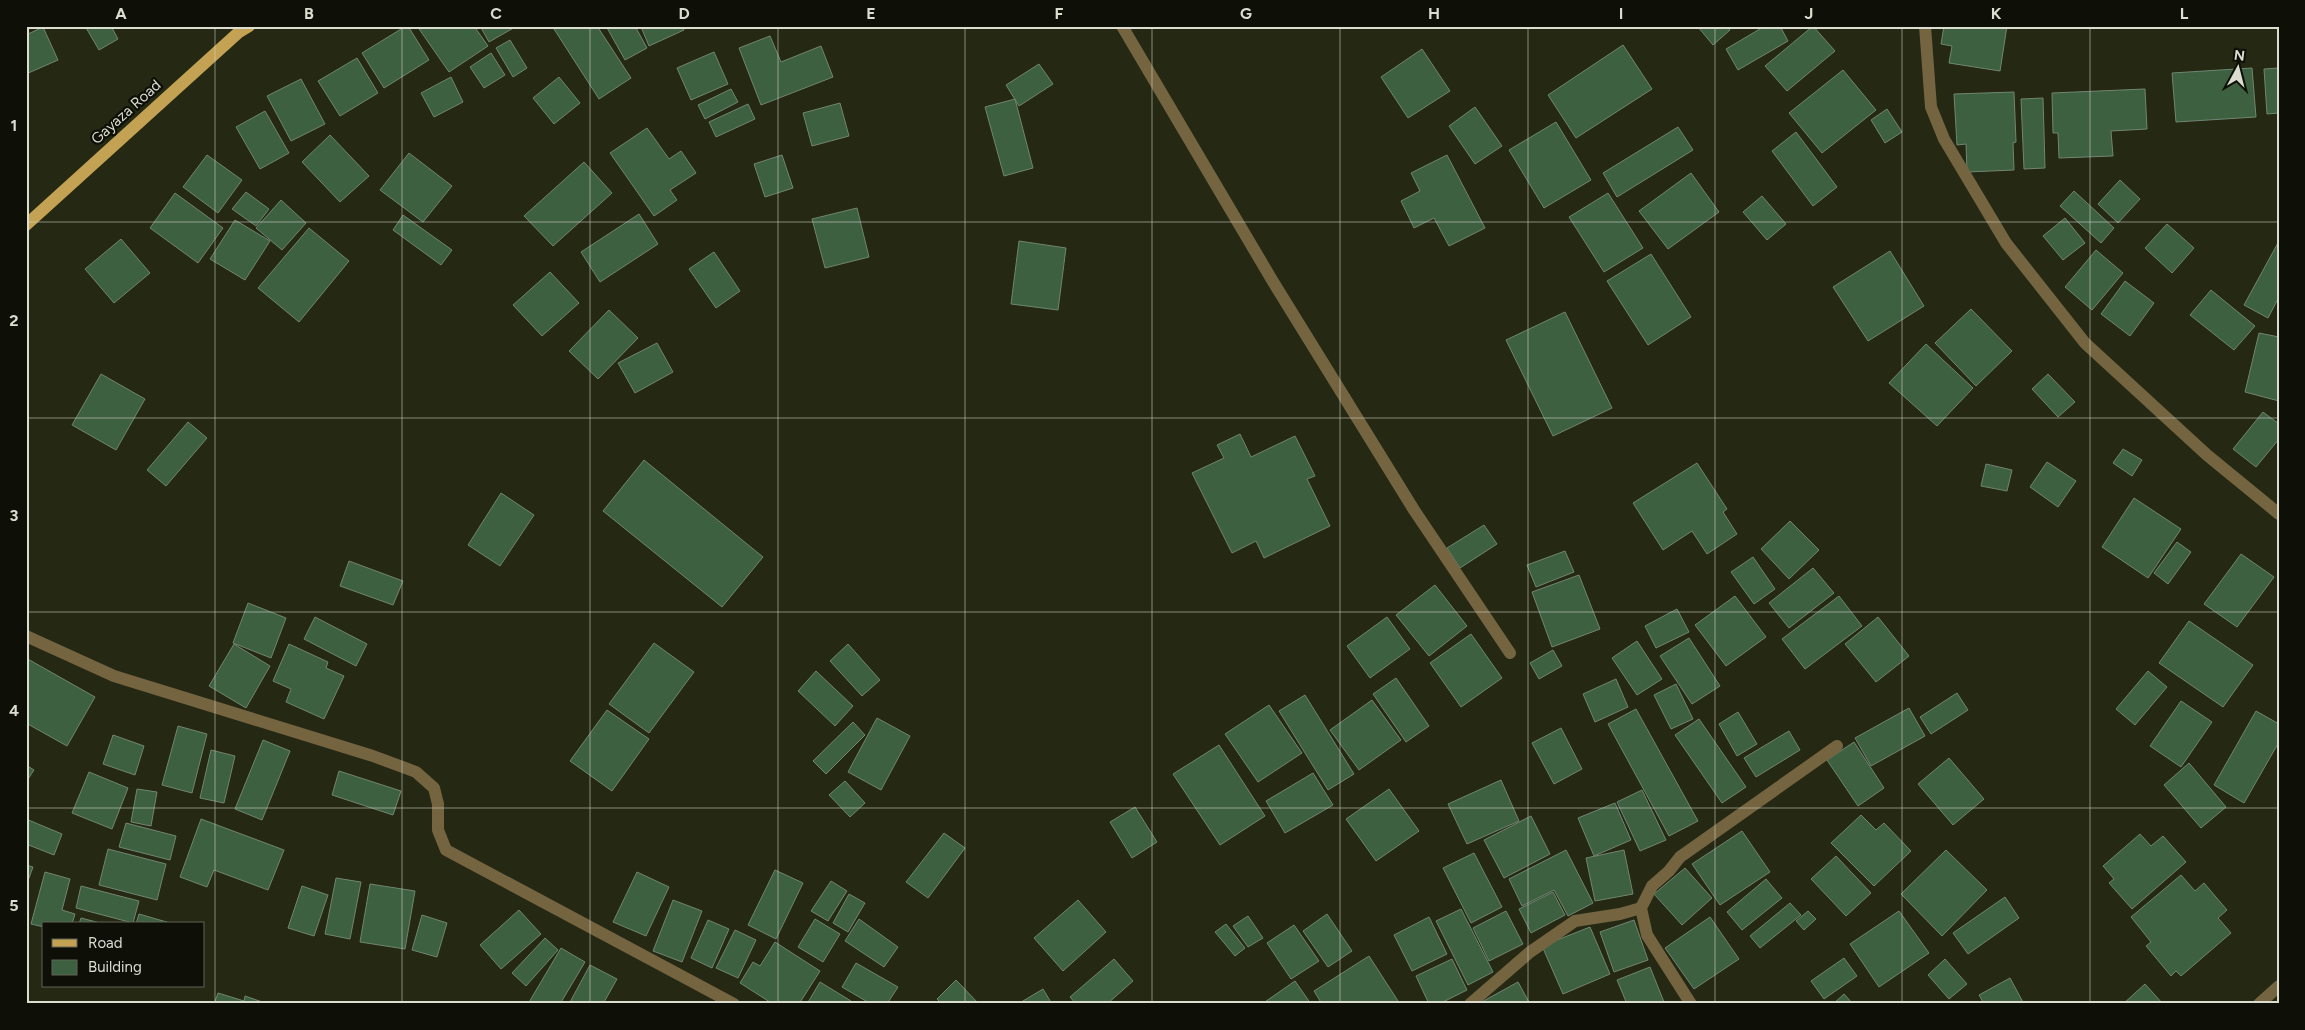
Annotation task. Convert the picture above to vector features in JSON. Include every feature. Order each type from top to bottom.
[{"type":"main road","name":"Gayaza Road","points":[[26,225],[239,32],[249,26]]},
{"type":"street","points":[[1122,26],[1272,280],[1398,484],[1510,653]]},
{"type":"street","points":[[1925,26],[1931,107],[1944,139],[2006,243],[2086,343],[2207,455],[2279,514]]},
{"type":"street","points":[[26,636],[114,676],[373,756],[416,772],[434,788],[438,804],[438,830],[446,850],[734,1004]]},
{"type":"street","points":[[1691,1004],[1647,936],[1641,908],[1652,886],[1669,871],[1680,857],[1837,746]]},
{"type":"street","points":[[1470,1004],[1530,952],[1574,921],[1620,914],[1641,908]]},
{"type":"street","points":[[2259,1004],[2279,986]]},
{"type":"building","points":[[85,26],[111,26],[118,39],[99,50]]},
{"type":"building","points":[[408,26],[429,60],[384,88],[362,53]]},
{"type":"building","points":[[417,26],[474,26],[488,46],[449,72]]},
{"type":"building","points":[[480,26],[517,26],[489,42]]},
{"type":"building","points":[[559,26],[597,26],[631,78],[599,99],[554,29]]},
{"type":"building","points":[[606,26],[635,26],[647,48],[625,60]]},
{"type":"building","points":[[682,26],[684,30],[649,46],[641,27]]},
{"type":"building","points":[[1727,26],[1730,30],[1713,45],[1698,27]]},
{"type":"building","points":[[1765,26],[1780,26],[1788,41],[1738,70],[1726,49]]},
{"type":"building","points":[[1813,26],[1835,51],[1787,91],[1765,66]]},
{"type":"building","points":[[1944,26],[2007,26],[2000,71],[1949,63],[1952,46],[1941,44]]},
{"type":"building","points":[[43,27],[58,60],[26,74],[26,35]]},
{"type":"building","points":[[770,36],[781,62],[821,46],[833,77],[761,105],[739,48]]},
{"type":"building","points":[[510,40],[527,68],[513,77],[496,48]]},
{"type":"building","points":[[1623,45],[1652,89],[1576,138],[1548,95]]},
{"type":"building","points":[[1422,49],[1450,91],[1408,118],[1381,77]]},
{"type":"building","points":[[714,52],[728,84],[691,100],[677,68]]},
{"type":"building","points":[[491,53],[505,75],[484,88],[470,67]]},
{"type":"building","points":[[357,58],[378,93],[340,116],[318,81]]},
{"type":"building","points":[[1039,64],[1053,84],[1019,106],[1006,85]]},
{"type":"building","points":[[2252,68],[2256,117],[2176,122],[2172,73]]},
{"type":"building","points":[[2279,68],[2279,113],[2267,114],[2264,69]]},
{"type":"building","points":[[1843,70],[1876,110],[1822,153],[1789,113]]},
{"type":"building","points":[[451,77],[463,102],[434,117],[421,93]]},
{"type":"building","points":[[559,77],[580,103],[554,124],[533,98]]},
{"type":"building","points":[[301,79],[325,124],[291,141],[267,96]]},
{"type":"building","points":[[731,89],[738,102],[705,119],[698,105]]},
{"type":"building","points":[[2145,89],[2147,129],[2111,131],[2113,156],[2059,158],[2058,133],[2053,133],[2052,93]]},
{"type":"building","points":[[2014,92],[2016,142],[2013,143],[2014,170],[1967,172],[1966,144],[1957,145],[1954,94]]},
{"type":"building","points":[[2043,98],[2045,168],[2024,169],[2021,99]]},
{"type":"building","points":[[1015,99],[1033,168],[1004,176],[985,107]]},
{"type":"building","points":[[840,103],[849,136],[812,146],[803,113]]},
{"type":"building","points":[[748,104],[755,119],[716,137],[709,122]]},
{"type":"building","points":[[1475,107],[1502,146],[1475,164],[1449,126]]},
{"type":"building","points":[[1887,109],[1902,132],[1885,143],[1871,120]]},
{"type":"building","points":[[265,111],[289,153],[260,169],[236,127]]},
{"type":"building","points":[[1556,122],[1591,180],[1544,208],[1509,150]]},
{"type":"building","points":[[1678,127],[1693,150],[1617,197],[1603,173]]},
{"type":"building","points":[[647,128],[669,159],[681,151],[696,173],[670,190],[677,200],[654,216],[610,153]]},
{"type":"building","points":[[1796,132],[1837,187],[1813,206],[1772,151]]},
{"type":"building","points":[[330,135],[369,176],[340,202],[302,162]]},
{"type":"building","points":[[409,153],[452,186],[423,222],[380,190]]},
{"type":"building","points":[[207,155],[242,180],[218,213],[183,187]]},
{"type":"building","points":[[782,155],[793,188],[765,197],[754,164]]},
{"type":"building","points":[[1447,155],[1485,228],[1449,246],[1434,218],[1414,228],[1401,201],[1420,191],[1411,173]]},
{"type":"building","points":[[584,162],[612,193],[553,246],[524,216]]},
{"type":"building","points":[[1691,173],[1719,212],[1668,249],[1639,211]]},
{"type":"building","points":[[2120,180],[2140,199],[2118,223],[2098,204]]},
{"type":"building","points":[[2074,191],[2114,228],[2101,243],[2060,206]]},
{"type":"building","points":[[246,192],[269,209],[256,226],[232,209]]},
{"type":"building","points":[[175,193],[223,228],[198,263],[150,228]]},
{"type":"building","points":[[1608,193],[1643,248],[1604,272],[1569,217]]},
{"type":"building","points":[[1762,196],[1786,224],[1767,240],[1743,212]]},
{"type":"building","points":[[281,200],[306,223],[282,250],[256,228]]},
{"type":"building","points":[[857,208],[869,257],[825,268],[812,219]]},
{"type":"building","points":[[639,214],[658,244],[600,282],[581,252]]},
{"type":"building","points":[[403,215],[452,250],[441,265],[393,230]]},
{"type":"building","points":[[2065,218],[2085,243],[2063,260],[2043,236]]},
{"type":"building","points":[[235,220],[270,241],[245,280],[210,259]]},
{"type":"building","points":[[2167,224],[2194,248],[2172,273],[2145,248]]},
{"type":"building","points":[[309,228],[349,261],[299,322],[258,288]]},
{"type":"building","points":[[121,239],[150,273],[114,303],[85,269]]},
{"type":"building","points":[[1019,241],[1066,248],[1058,310],[1011,304]]},
{"type":"building","points":[[2279,241],[2279,297],[2268,318],[2244,305]]},
{"type":"building","points":[[2096,250],[2123,273],[2092,310],[2065,287]]},
{"type":"building","points":[[1890,251],[1924,306],[1868,341],[1833,287]]},
{"type":"building","points":[[714,252],[740,291],[716,308],[689,269]]},
{"type":"building","points":[[1651,254],[1691,317],[1648,345],[1607,281]]},
{"type":"building","points":[[550,272],[579,303],[542,336],[513,305]]},
{"type":"building","points":[[2125,281],[2154,303],[2130,336],[2101,314]]},
{"type":"building","points":[[2211,290],[2255,326],[2234,350],[2190,315]]},
{"type":"building","points":[[1971,309],[2012,351],[1976,386],[1935,343]]},
{"type":"building","points":[[609,310],[638,338],[598,379],[569,351]]},
{"type":"building","points":[[1565,312],[1612,408],[1553,436],[1506,340]]},
{"type":"building","points":[[2259,333],[2279,337],[2279,401],[2245,392]]},
{"type":"building","points":[[657,343],[673,372],[635,393],[618,363]]},
{"type":"building","points":[[1926,344],[1973,388],[1937,426],[1889,383]]},
{"type":"building","points":[[101,374],[145,399],[116,450],[72,425]]},
{"type":"building","points":[[2048,374],[2075,402],[2058,417],[2032,389]]},
{"type":"building","points":[[2263,412],[2279,424],[2279,439],[2256,467],[2233,449]]},
{"type":"building","points":[[188,422],[207,438],[166,486],[147,470]]},
{"type":"building","points":[[1240,434],[1251,457],[1295,436],[1315,476],[1307,479],[1330,526],[1264,558],[1256,541],[1232,553],[1192,473],[1224,458],[1217,445]]},
{"type":"building","points":[[2123,449],[2142,460],[2132,476],[2113,463]]},
{"type":"building","points":[[644,460],[763,557],[722,607],[603,511]]},
{"type":"building","points":[[2047,462],[2076,481],[2058,507],[2030,487]]},
{"type":"building","points":[[1697,463],[1727,509],[1723,512],[1737,534],[1707,554],[1692,531],[1663,550],[1633,503]]},
{"type":"building","points":[[1986,464],[2012,470],[2007,491],[1981,486]]},
{"type":"building","points":[[501,493],[534,515],[500,566],[468,545]]},
{"type":"building","points":[[2134,498],[2181,529],[2148,578],[2102,547]]},
{"type":"building","points":[[1790,521],[1819,550],[1789,579],[1761,549]]},
{"type":"building","points":[[1484,525],[1497,544],[1460,568],[1447,548]]},
{"type":"building","points":[[2177,542],[2191,552],[2168,584],[2154,573]]},
{"type":"building","points":[[1565,551],[1574,572],[1536,587],[1527,565]]},
{"type":"building","points":[[2241,554],[2274,577],[2237,627],[2204,604]]},
{"type":"building","points":[[1753,557],[1775,589],[1754,604],[1731,572]]},
{"type":"building","points":[[349,561],[403,581],[393,605],[340,586]]},
{"type":"building","points":[[1813,568],[1834,593],[1789,628],[1769,603]]},
{"type":"building","points":[[1579,575],[1600,629],[1552,647],[1532,592]]},
{"type":"building","points":[[1435,585],[1467,626],[1429,656],[1396,615]]},
{"type":"building","points":[[1735,596],[1766,637],[1726,666],[1695,625]]},
{"type":"building","points":[[1839,596],[1862,626],[1805,669],[1782,639]]},
{"type":"building","points":[[248,603],[286,618],[271,658],[233,643]]},
{"type":"building","points":[[1677,609],[1689,632],[1656,648],[1645,626]]},
{"type":"building","points":[[315,617],[367,644],[356,666],[304,639]]},
{"type":"building","points":[[1387,617],[1410,649],[1370,678],[1347,646]]},
{"type":"building","points":[[1878,617],[1909,656],[1876,682],[1845,644]]},
{"type":"building","points":[[2189,621],[2253,665],[2223,707],[2159,663]]},
{"type":"building","points":[[1471,634],[1502,678],[1461,707],[1430,663]]},
{"type":"building","points":[[1689,638],[1720,686],[1692,704],[1660,656]]},
{"type":"building","points":[[1637,641],[1662,679],[1637,695],[1612,658]]},
{"type":"building","points":[[654,643],[694,672],[649,733],[609,704]]},
{"type":"building","points":[[234,644],[270,666],[246,708],[209,686]]},
{"type":"building","points":[[289,644],[328,662],[326,668],[344,676],[324,719],[286,702],[291,689],[273,681]]},
{"type":"building","points":[[848,644],[880,680],[862,696],[830,661]]},
{"type":"building","points":[[1553,650],[1562,666],[1539,679],[1530,663]]},
{"type":"building","points":[[26,658],[95,697],[67,746],[26,723]]},
{"type":"building","points":[[816,671],[853,706],[835,726],[798,691]]},
{"type":"building","points":[[2148,671],[2167,687],[2135,725],[2116,709]]},
{"type":"building","points":[[1396,678],[1429,726],[1406,742],[1373,694]]},
{"type":"building","points":[[1616,679],[1628,707],[1595,722],[1583,694]]},
{"type":"building","points":[[1676,684],[1693,719],[1671,729],[1654,695]]},
{"type":"building","points":[[1957,693],[1968,710],[1931,734],[1920,717]]},
{"type":"building","points":[[1305,695],[1354,774],[1328,790],[1279,711]]},
{"type":"building","points":[[1372,700],[1401,740],[1359,770],[1330,730]]},
{"type":"building","points":[[2181,701],[2212,722],[2181,767],[2150,746]]},
{"type":"building","points":[[1269,705],[1302,753],[1258,782],[1225,734]]},
{"type":"building","points":[[1909,708],[1925,736],[1871,766],[1855,738]]},
{"type":"building","points":[[1636,709],[1698,821],[1669,836],[1608,724]]},
{"type":"building","points":[[607,710],[649,739],[612,791],[570,761]]},
{"type":"building","points":[[2256,711],[2279,724],[2279,742],[2244,803],[2214,785]]},
{"type":"building","points":[[1738,712],[1757,744],[1737,756],[1719,724]]},
{"type":"building","points":[[877,718],[910,736],[881,790],[848,772]]},
{"type":"building","points":[[1699,719],[1746,787],[1722,803],[1675,735]]},
{"type":"building","points":[[853,722],[865,735],[826,774],[813,761]]},
{"type":"building","points":[[178,726],[207,734],[192,793],[162,785]]},
{"type":"building","points":[[1561,728],[1582,769],[1554,784],[1532,743]]},
{"type":"building","points":[[1789,731],[1800,750],[1756,777],[1744,758]]},
{"type":"building","points":[[113,735],[144,746],[135,775],[103,764]]},
{"type":"building","points":[[263,740],[290,751],[262,820],[235,809]]},
{"type":"building","points":[[1854,742],[1884,788],[1858,806],[1827,760]]},
{"type":"building","points":[[1219,745],[1265,816],[1220,845],[1173,774]]},
{"type":"building","points":[[211,750],[235,756],[224,803],[200,798]]},
{"type":"building","points":[[1949,758],[1984,799],[1953,825],[1918,784]]},
{"type":"building","points":[[2189,763],[2226,807],[2201,828],[2164,785]]},
{"type":"building","points":[[26,765],[34,770],[26,782]]},
{"type":"building","points":[[339,771],[401,791],[393,815],[332,795]]},
{"type":"building","points":[[89,772],[128,788],[112,829],[72,813]]},
{"type":"building","points":[[1313,773],[1333,805],[1285,833],[1266,801]]},
{"type":"building","points":[[1501,780],[1519,821],[1467,844],[1448,804]]},
{"type":"building","points":[[845,781],[865,803],[850,817],[829,795]]},
{"type":"building","points":[[137,789],[157,792],[151,826],[131,822]]},
{"type":"building","points":[[1389,789],[1419,831],[1376,861],[1346,819]]},
{"type":"building","points":[[1642,790],[1666,840],[1640,851],[1617,802]]},
{"type":"building","points":[[1615,803],[1631,840],[1594,856],[1578,818]]},
{"type":"building","points":[[1135,807],[1157,842],[1132,858],[1110,822]]},
{"type":"building","points":[[1861,815],[1876,830],[1884,823],[1911,851],[1874,886],[1831,843]]},
{"type":"building","points":[[1531,816],[1550,854],[1504,878],[1484,840]]},
{"type":"building","points":[[26,819],[62,834],[54,855],[26,844]]},
{"type":"building","points":[[201,819],[284,850],[268,890],[214,870],[207,887],[180,877]]},
{"type":"building","points":[[126,823],[176,836],[170,860],[119,847]]},
{"type":"building","points":[[1742,831],[1770,872],[1720,905],[1692,864]]},
{"type":"building","points":[[944,833],[965,848],[928,898],[906,882]]},
{"type":"building","points":[[2140,834],[2151,846],[2163,836],[2186,862],[2132,909],[2109,883],[2114,879],[2103,866]]},
{"type":"building","points":[[108,849],[166,864],[157,900],[99,885]]},
{"type":"building","points":[[1566,850],[1593,903],[1568,916],[1554,890],[1522,906],[1509,879]]},
{"type":"building","points":[[1624,850],[1633,894],[1595,901],[1586,858]]},
{"type":"building","points":[[1946,850],[1987,890],[1942,936],[1901,894]]},
{"type":"building","points":[[1474,853],[1502,907],[1471,923],[1443,868]]},
{"type":"building","points":[[1836,856],[1871,893],[1846,916],[1811,879]]},
{"type":"building","points":[[26,865],[33,867],[26,886]]},
{"type":"building","points":[[1685,868],[1712,898],[1682,925],[1654,894]]},
{"type":"building","points":[[775,870],[803,883],[776,939],[748,925]]},
{"type":"building","points":[[45,872],[70,879],[62,910],[75,914],[73,922],[42,922],[42,927],[31,924]]},
{"type":"building","points":[[637,872],[669,887],[646,936],[613,922]]},
{"type":"building","points":[[2181,875],[2195,891],[2204,883],[2227,910],[2218,918],[2231,933],[2181,976],[2176,971],[2171,976],[2146,946],[2151,942],[2131,917]]},
{"type":"building","points":[[336,878],[361,882],[350,939],[325,934]]},
{"type":"building","points":[[1766,879],[1782,898],[1742,930],[1727,912]]},
{"type":"building","points":[[831,881],[847,891],[828,921],[811,911]]},
{"type":"building","points":[[370,884],[415,891],[405,949],[360,942]]},
{"type":"building","points":[[81,886],[139,901],[133,922],[76,908]]},
{"type":"building","points":[[302,886],[328,895],[314,936],[288,928]]},
{"type":"building","points":[[1553,892],[1565,915],[1531,933],[1519,909]]},
{"type":"building","points":[[849,894],[865,903],[848,932],[833,923]]},
{"type":"building","points":[[2005,897],[2019,918],[1968,954],[1953,933]]},
{"type":"building","points":[[673,900],[702,911],[682,962],[653,951]]},
{"type":"building","points":[[1078,900],[1106,932],[1063,971],[1034,938]]},
{"type":"building","points":[[1790,903],[1801,915],[1760,948],[1750,936]]},
{"type":"building","points":[[1461,909],[1493,972],[1468,985],[1436,921]]},
{"type":"building","points":[[519,910],[541,934],[501,969],[480,945]]},
{"type":"building","points":[[1506,911],[1523,944],[1489,961],[1473,928]]},
{"type":"building","points":[[1808,911],[1816,919],[1804,930],[1796,921]]},
{"type":"building","points":[[1899,911],[1929,953],[1879,987],[1850,944]]},
{"type":"building","points":[[139,914],[167,922],[137,922]]},
{"type":"building","points":[[1327,914],[1352,951],[1328,967],[1303,931]]},
{"type":"building","points":[[422,915],[447,923],[437,957],[412,950]]},
{"type":"building","points":[[1248,916],[1263,938],[1248,947],[1233,926]]},
{"type":"building","points":[[1429,917],[1447,954],[1412,971],[1394,935]]},
{"type":"building","points":[[1710,917],[1739,959],[1694,989],[1665,948]]},
{"type":"building","points":[[81,918],[96,922],[80,922]]},
{"type":"building","points":[[815,919],[840,934],[823,962],[798,947]]},
{"type":"building","points":[[859,919],[898,947],[884,967],[845,941]]},
{"type":"building","points":[[708,920],[729,929],[712,968],[691,958]]},
{"type":"building","points":[[1634,920],[1648,960],[1614,972],[1600,932]]},
{"type":"building","points":[[1226,924],[1245,948],[1235,956],[1215,932]]},
{"type":"building","points":[[1294,925],[1319,961],[1291,979],[1267,943]]},
{"type":"building","points":[[1590,927],[1610,974],[1563,994],[1542,946]]},
{"type":"building","points":[[735,930],[756,940],[738,978],[716,968]]},
{"type":"building","points":[[545,938],[558,950],[526,986],[512,973]]},
{"type":"building","points":[[775,942],[820,971],[799,1004],[773,1004],[740,983],[753,962],[760,966]]},
{"type":"building","points":[[561,948],[585,962],[560,1004],[528,1004]]},
{"type":"building","points":[[1369,956],[1400,1004],[1322,1004],[1314,991]]},
{"type":"building","points":[[1844,958],[1857,976],[1824,999],[1811,981]]},
{"type":"building","points":[[1114,959],[1133,981],[1107,1004],[1076,1004],[1070,997]]},
{"type":"building","points":[[1452,959],[1467,990],[1439,1004],[1429,1004],[1416,976]]},
{"type":"building","points":[[1945,959],[1967,984],[1949,999],[1928,975]]},
{"type":"building","points":[[856,963],[898,987],[887,1004],[871,1004],[842,987]]},
{"type":"building","points":[[590,965],[617,979],[603,1004],[569,1004]]},
{"type":"building","points":[[1650,967],[1664,1002],[1627,1004],[1617,980]]},
{"type":"building","points":[[2010,978],[2024,1004],[1984,1004],[1979,995]]},
{"type":"building","points":[[956,980],[979,1004],[942,1004],[937,999]]},
{"type":"building","points":[[1295,981],[1311,1004],[1262,1004]]},
{"type":"building","points":[[820,982],[851,1001],[849,1004],[807,1004]]},
{"type":"building","points":[[1518,982],[1530,1004],[1478,1004]]},
{"type":"building","points":[[2145,984],[2163,1004],[2123,1004]]},
{"type":"building","points":[[1043,989],[1052,1004],[1018,1004]]},
{"type":"building","points":[[218,993],[244,1001],[245,996],[268,1004],[214,1004]]},
{"type":"building","points":[[1844,994],[1853,1004],[1833,1004]]}]
